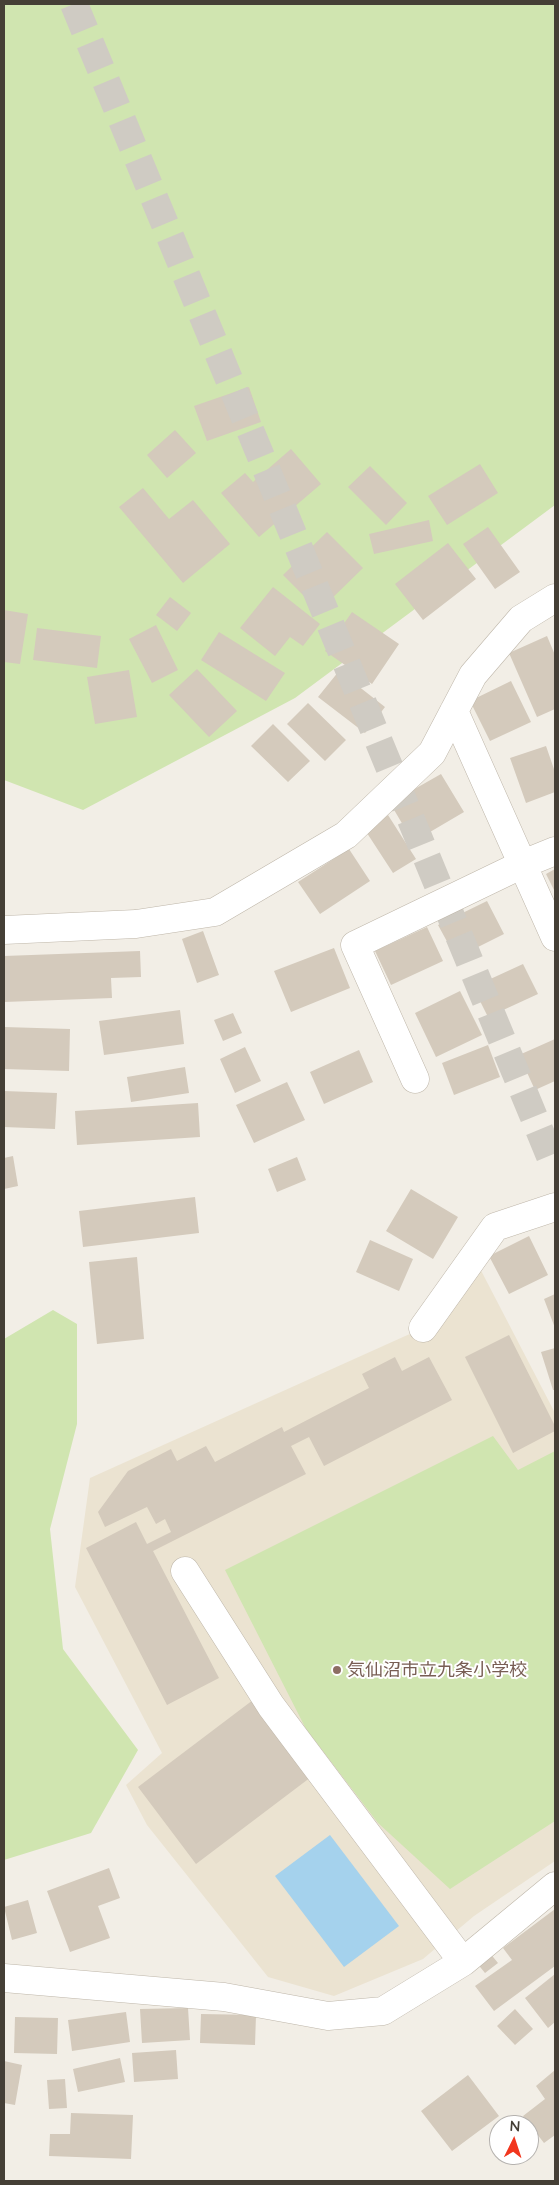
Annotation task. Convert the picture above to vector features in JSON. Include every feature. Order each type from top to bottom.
[{"type":"street","points":[[4,930],[136,924],[215,912],[346,834],[432,753],[473,675],[521,619],[555,598]]},
{"type":"street","points":[[454,712],[555,937]]},
{"type":"street","points":[[415,1079],[355,945],[522,864],[555,851]]},
{"type":"street","points":[[423,1328],[495,1228],[555,1207]]},
{"type":"street","points":[[186,1571],[271,1706],[463,1962]]},
{"type":"street","points":[[4,1978],[224,1997],[328,2016],[383,2012],[463,1962],[555,1886]]},
{"type":"shaded area","name":"気仙沼市立九条小学校","points":[[474,1257],[555,1413],[555,1861],[474,1916],[423,1959],[334,1996],[268,1977],[147,1825],[126,1785],[162,1753],[75,1587],[90,1478],[423,1328]]},
{"type":"green space","points":[[5,4],[555,4],[555,505],[295,698],[83,810],[4,780]]},
{"type":"green space","points":[[53,1310],[77,1324],[77,1424],[50,1529],[63,1649],[138,1750],[91,1833],[4,1860],[4,1339]]},
{"type":"green space","points":[[493,1436],[518,1470],[555,1451],[555,1821],[450,1889],[378,1823],[306,1729],[225,1570]]},
{"type":"water","points":[[330,1835],[399,1926],[344,1967],[275,1876]]},
{"type":"building","points":[[249,387],[261,422],[207,441],[194,406]]},
{"type":"building","points":[[175,430],[196,453],[167,478],[147,455]]},
{"type":"building","points":[[291,449],[321,484],[259,537],[221,493],[245,473],[253,482]]},
{"type":"building","points":[[480,464],[498,493],[447,525],[428,496]]},
{"type":"building","points":[[370,466],[407,503],[386,525],[348,487]]},
{"type":"building","points":[[143,488],[169,519],[193,500],[230,544],[183,583],[119,507]]},
{"type":"building","points":[[429,520],[433,541],[374,554],[369,534]]},
{"type":"building","points":[[488,527],[520,572],[495,589],[463,544]]},
{"type":"building","points":[[327,532],[363,568],[319,611],[283,575]]},
{"type":"building","points":[[448,543],[476,579],[423,620],[395,584]]},
{"type":"building","points":[[273,587],[320,624],[303,646],[290,637],[275,656],[240,628]]},
{"type":"building","points":[[170,597],[191,613],[177,631],[156,615]]},
{"type":"building","points":[[4,610],[28,614],[20,664],[4,662]]},
{"type":"building","points":[[352,612],[399,644],[372,684],[325,651]]},
{"type":"building","points":[[156,625],[178,670],[152,683],[129,639]]},
{"type":"building","points":[[37,628],[101,636],[97,668],[33,660]]},
{"type":"building","points":[[219,632],[285,673],[266,701],[201,660]]},
{"type":"building","points":[[547,636],[555,655],[555,709],[537,717],[509,653]]},
{"type":"building","points":[[197,669],[237,711],[209,737],[169,695]]},
{"type":"building","points":[[129,670],[137,717],[95,724],[87,677]]},
{"type":"building","points":[[339,671],[385,707],[365,733],[318,697]]},
{"type":"building","points":[[511,681],[531,722],[490,741],[470,701]]},
{"type":"building","points":[[308,703],[346,740],[325,761],[287,724]]},
{"type":"building","points":[[273,724],[310,761],[288,782],[251,746]]},
{"type":"building","points":[[546,746],[555,772],[555,792],[526,803],[510,758]]},
{"type":"building","points":[[441,774],[464,812],[413,842],[390,803]]},
{"type":"building","points":[[388,815],[416,859],[393,873],[365,830]]},
{"type":"building","points":[[349,849],[370,881],[320,914],[298,882]]},
{"type":"building","points":[[555,869],[555,892],[546,874]]},
{"type":"building","points":[[487,901],[504,934],[456,958],[438,925]]},
{"type":"building","points":[[427,927],[443,961],[391,985],[375,951]]},
{"type":"building","points":[[203,931],[219,975],[197,983],[182,939]]},
{"type":"building","points":[[334,948],[350,988],[291,1012],[274,971]]},
{"type":"building","points":[[140,951],[141,977],[111,978],[112,998],[4,1002],[4,956]]},
{"type":"building","points":[[523,964],[538,994],[488,1017],[473,987]]},
{"type":"building","points":[[460,991],[482,1035],[436,1057],[415,1013]]},
{"type":"building","points":[[180,1010],[184,1044],[104,1055],[99,1021]]},
{"type":"building","points":[[233,1013],[242,1033],[223,1041],[214,1020]]},
{"type":"building","points":[[4,1027],[70,1029],[69,1071],[4,1069]]},
{"type":"building","points":[[555,1039],[555,1081],[535,1090],[519,1055]]},
{"type":"building","points":[[488,1045],[500,1077],[454,1095],[442,1063]]},
{"type":"building","points":[[245,1047],[261,1081],[235,1093],[220,1059]]},
{"type":"building","points":[[359,1050],[373,1082],[324,1104],[310,1072]]},
{"type":"building","points":[[185,1067],[189,1093],[131,1102],[127,1077]]},
{"type":"building","points":[[287,1082],[305,1120],[254,1143],[236,1105]]},
{"type":"building","points":[[4,1091],[57,1093],[55,1129],[4,1127]]},
{"type":"building","points":[[198,1103],[200,1137],[77,1145],[75,1111]]},
{"type":"building","points":[[13,1156],[18,1186],[4,1189],[4,1158]]},
{"type":"building","points":[[297,1157],[306,1180],[277,1192],[268,1169]]},
{"type":"building","points":[[411,1189],[458,1217],[433,1259],[386,1231]]},
{"type":"building","points":[[195,1197],[199,1233],[83,1247],[79,1211]]},
{"type":"building","points":[[529,1236],[548,1275],[509,1294],[489,1256]]},
{"type":"building","points":[[370,1240],[413,1259],[399,1291],[356,1272]]},
{"type":"building","points":[[137,1257],[144,1339],[97,1344],[89,1262]]},
{"type":"building","points":[[555,1294],[555,1328],[544,1299]]},
{"type":"building","points":[[509,1335],[555,1426],[555,1431],[513,1453],[465,1357]]},
{"type":"building","points":[[555,1348],[555,1390],[553,1390],[541,1352]]},
{"type":"building","points":[[395,1357],[402,1371],[429,1357],[452,1400],[324,1466],[309,1437],[291,1446],[306,1474],[153,1551],[219,1678],[167,1705],[86,1548],[136,1522],[147,1544],[171,1532],[165,1519],[156,1524],[147,1507],[105,1527],[98,1512],[128,1471],[171,1449],[177,1461],[206,1446],[215,1462],[282,1427],[284,1432],[369,1388],[362,1374]]},
{"type":"building","points":[[253,1700],[311,1777],[196,1864],[138,1787]]},
{"type":"building","points":[[109,1868],[120,1898],[98,1906],[110,1938],[70,1952],[47,1891]]},
{"type":"building","points":[[28,1900],[37,1933],[12,1940],[4,1907]]},
{"type":"building","points":[[555,1909],[555,1966],[494,2011],[475,1986],[512,1960],[503,1948]]},
{"type":"building","points":[[489,1952],[498,1963],[485,1973],[476,1962]]},
{"type":"building","points":[[555,1974],[555,2022],[548,2028],[525,1998]]},
{"type":"building","points":[[188,2008],[190,2040],[142,2043],[140,2009]]},
{"type":"building","points":[[515,2009],[533,2029],[515,2045],[497,2026]]},
{"type":"building","points":[[126,2012],[130,2042],[72,2051],[68,2020]]},
{"type":"building","points":[[201,2014],[256,2015],[255,2045],[200,2043]]},
{"type":"building","points":[[15,2017],[58,2018],[57,2054],[14,2053]]},
{"type":"building","points":[[176,2050],[178,2079],[134,2082],[132,2053]]},
{"type":"building","points":[[120,2058],[125,2082],[78,2092],[73,2069]]},
{"type":"building","points":[[4,2061],[22,2065],[15,2105],[4,2103]]},
{"type":"building","points":[[555,2070],[555,2135],[544,2143],[539,2137],[539,2115],[524,2115],[545,2099],[536,2086]]},
{"type":"building","points":[[468,2075],[498,2115],[489,2115],[489,2123],[452,2151],[421,2111]]},
{"type":"building","points":[[65,2079],[67,2108],[49,2109],[47,2080]]},
{"type":"building","points":[[71,2113],[133,2115],[131,2159],[49,2156],[50,2134],[70,2134]]},
{"type":"tunnel","points":[[74,4],[555,1168]]},
{"type":"place","name":"気仙沼市立九条小学校","points":[[337,1670]]}]
